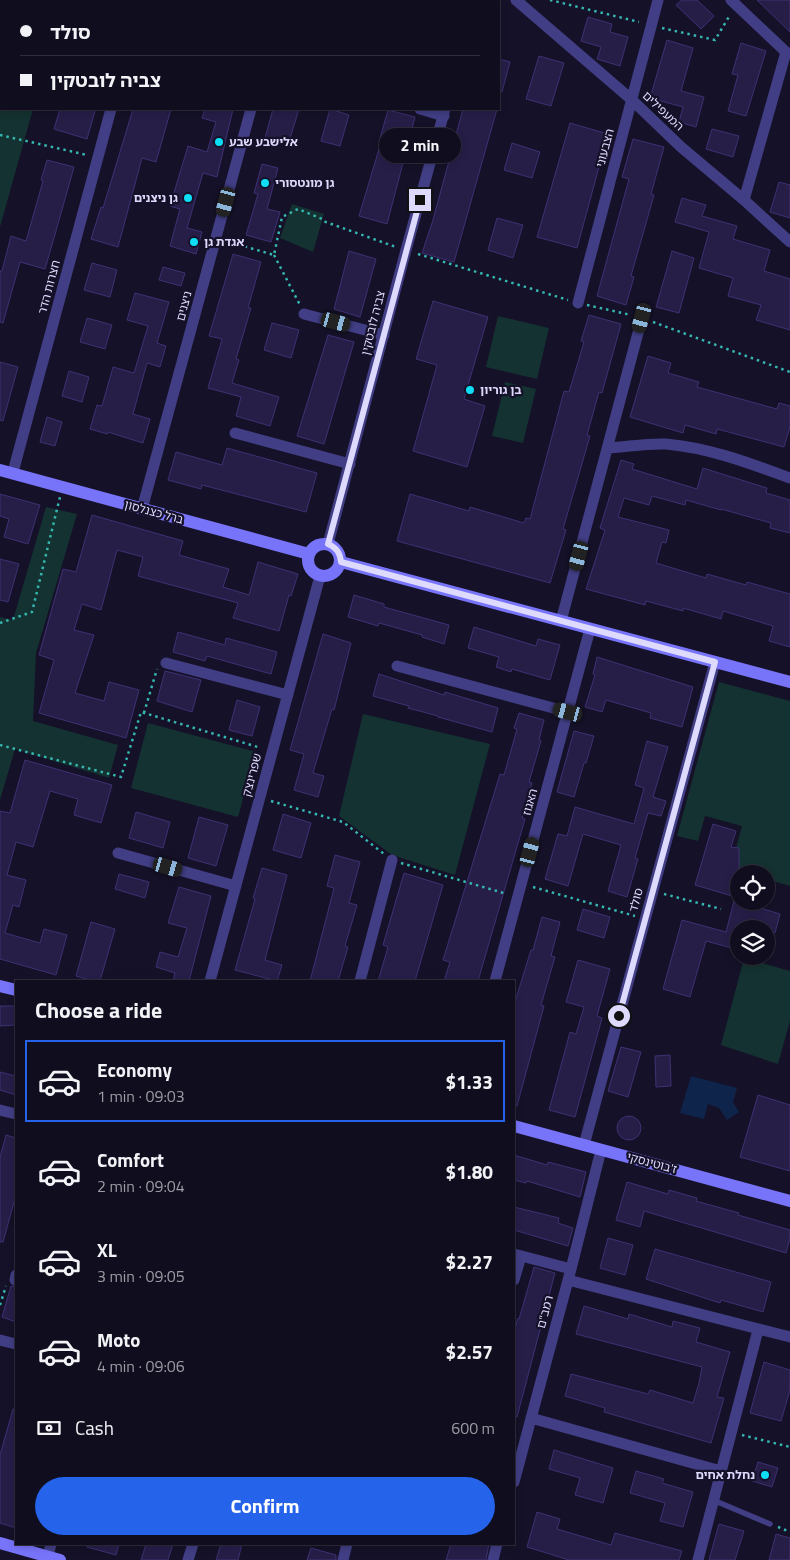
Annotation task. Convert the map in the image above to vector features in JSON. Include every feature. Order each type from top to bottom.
[{"type":"street","name":"המעפילים","points":[[516,0],[632,100],[681,147],[790,242]]},
{"type":"street","name":"הצבעוני","points":[[578,303],[658,0]]},
{"type":"street","points":[[731,0],[786,52],[744,200]]},
{"type":"street","name":"חצרות הדר","points":[[13,472],[111,110]]},
{"type":"street","name":"ניצנים","points":[[142,510],[251,110]]},
{"type":"street","points":[[428,110],[445,112]]},
{"type":"street","name":"צביה לובטקין","points":[[328,544],[406,250],[445,112]]},
{"type":"street","points":[[304,314],[384,335]]},
{"type":"street","points":[[561,621],[642,318]]},
{"type":"street","points":[[235,433],[350,464]]},
{"type":"street","points":[[608,448],[664,444],[702,449],[741,460],[790,478]]},
{"type":"street","name":"ברל כצנלסון","points":[[0,470],[309,554]]},
{"type":"street","points":[[328,544],[335,547],[338,551],[341,562],[336,572],[331,575],[320,576],[309,565],[309,554],[317,545],[328,544]]},
{"type":"street","points":[[341,562],[790,682]]},
{"type":"street","name":"שפרינצק","points":[[210,980],[320,576]]},
{"type":"street","name":"האגוז","points":[[495,980],[590,629]]},
{"type":"street","points":[[163,662],[288,694]]},
{"type":"street","name":"סולד","points":[[584,1145],[715,662]]},
{"type":"street","points":[[397,666],[568,712]]},
{"type":"street","points":[[118,853],[236,886]]},
{"type":"street","points":[[360,980],[392,860]]},
{"type":"street","points":[[0,986],[15,990]]},
{"type":"street","points":[[0,1110],[15,1114]]},
{"type":"street","name":"ז'בוטינסקי","points":[[515,1126],[790,1201]]},
{"type":"street","name":"רמב\"ם","points":[[515,1478],[601,1150]]},
{"type":"street","points":[[515,1274],[518,1255],[570,1274],[758,1330],[790,1337]]},
{"type":"street","points":[[698,1560],[758,1330]]},
{"type":"street","points":[[0,1340],[15,1344]]},
{"type":"street","points":[[531,1418],[721,1471]]},
{"type":"street","points":[[515,1436],[525,1439]]},
{"type":"street","points":[[0,1543],[53,1553]]},
{"type":"street","points":[[188,1560],[192,1545]]},
{"type":"street","points":[[343,1560],[347,1545]]},
{"type":"street","points":[[493,1560],[497,1545]]},
{"type":"lane","points":[[713,1500],[770,1524]]},
{"type":"path","points":[[0,135],[98,158]]},
{"type":"path","points":[[304,314],[274,255],[282,218],[298,209],[322,218],[322,221],[406,250],[578,303],[642,318],[790,372]]},
{"type":"path","points":[[216,239],[274,255]]},
{"type":"path","points":[[0,623],[32,612],[63,486]]},
{"type":"path","points":[[144,713],[163,662]]},
{"type":"path","points":[[0,745],[121,777],[141,712],[272,751]]},
{"type":"path","points":[[13,756],[15,750]]},
{"type":"path","points":[[522,883],[645,919]]},
{"type":"path","points":[[653,891],[721,910]]},
{"type":"path","points":[[0,1305],[6,1286],[15,1278]]},
{"type":"path","points":[[731,1433],[790,1447]]},
{"type":"path","points":[[770,1524],[790,1532]]},
{"type":"green space","points":[[0,110],[33,110],[0,227]]},
{"type":"green space","points":[[292,204],[324,214],[313,252],[280,238]]},
{"type":"green space","points":[[498,316],[549,328],[537,379],[486,367]]},
{"type":"green space","points":[[505,382],[536,389],[523,443],[492,436]]},
{"type":"green space","points":[[46,507],[77,514],[36,653],[33,721],[118,745],[109,778],[15,749],[0,800],[0,617],[13,620]]},
{"type":"green space","points":[[719,682],[790,701],[790,886],[775,882],[775,865],[731,865],[742,826],[705,816],[698,841],[677,836]]},
{"type":"green space","points":[[363,714],[490,744],[455,875],[392,855],[339,816]]},
{"type":"green space","points":[[148,723],[256,752],[238,817],[131,788]]},
{"type":"green space","points":[[742,965],[769,965],[790,971],[790,1021],[778,1064],[721,1045]]},
{"type":"water","points":[[691,1076],[737,1088],[733,1102],[739,1112],[727,1120],[719,1108],[708,1104],[704,1119],[680,1113]]},
{"type":"building","points":[[682,0],[697,0],[714,16],[701,29],[676,5]]},
{"type":"building","points":[[757,0],[790,0],[790,32]]},
{"type":"building","points":[[588,17],[612,24],[610,32],[628,37],[620,66],[597,59],[601,47],[581,41]]},
{"type":"building","points":[[667,40],[693,48],[681,91],[704,97],[696,127],[679,122],[683,107],[650,98]]},
{"type":"building","points":[[741,43],[766,51],[746,116],[728,111],[738,75],[732,74]]},
{"type":"building","points":[[539,56],[564,63],[551,106],[526,99]]},
{"type":"building","points":[[500,59],[510,62],[502,92],[500,91]]},
{"type":"building","points":[[60,110],[95,111],[87,139],[54,129]]},
{"type":"building","points":[[133,110],[171,110],[156,162],[142,158],[118,247],[91,239],[101,207],[103,208]]},
{"type":"building","points":[[205,110],[233,110],[217,177],[203,173],[187,228],[202,232],[196,254],[170,246],[180,209],[170,206],[188,146],[207,152],[216,122],[202,118]]},
{"type":"building","points":[[273,110],[299,110],[288,145],[265,138]]},
{"type":"building","points":[[330,110],[349,115],[340,146],[321,141]]},
{"type":"building","points":[[388,110],[415,117],[387,224],[359,216],[382,139],[380,138]]},
{"type":"building","points":[[463,110],[497,110],[454,262],[422,253],[433,220]]},
{"type":"building","points":[[570,123],[608,134],[577,248],[537,237]]},
{"type":"building","points":[[712,129],[739,136],[733,157],[706,149]]},
{"type":"building","points":[[633,139],[664,147],[651,194],[654,195],[631,276],[634,277],[626,305],[597,296],[629,179],[622,177]]},
{"type":"building","points":[[512,143],[540,152],[532,178],[504,170]]},
{"type":"building","points":[[47,160],[74,167],[45,269],[20,262],[3,323],[0,322],[0,271],[2,271],[11,236],[26,241]]},
{"type":"building","points":[[262,164],[278,168],[267,209],[280,212],[271,242],[246,235],[258,194],[254,193]]},
{"type":"building","points":[[779,182],[790,185],[790,218],[770,212]]},
{"type":"building","points":[[682,198],[706,205],[702,216],[737,226],[733,239],[770,250],[764,271],[790,279],[790,330],[756,320],[761,305],[728,296],[733,278],[699,268],[709,232],[675,222]]},
{"type":"building","points":[[497,218],[523,225],[513,258],[488,250]]},
{"type":"building","points":[[349,251],[376,259],[360,317],[334,309]]},
{"type":"building","points":[[672,251],[694,258],[679,313],[656,307]]},
{"type":"building","points":[[233,254],[261,262],[248,308],[251,308],[236,359],[239,360],[232,383],[279,397],[270,426],[236,416],[241,397],[208,388],[222,339],[209,336]]},
{"type":"building","points":[[92,263],[117,270],[110,297],[84,290]]},
{"type":"building","points":[[163,267],[185,273],[181,286],[159,280]]},
{"type":"building","points":[[135,293],[169,302],[157,343],[166,346],[160,367],[147,363],[133,414],[150,419],[143,443],[108,432],[107,434],[90,429],[97,405],[102,406],[113,367],[134,373],[148,326],[127,320]]},
{"type":"building","points":[[433,301],[488,317],[464,399],[485,406],[467,467],[413,451],[437,365],[416,359]]},
{"type":"building","points":[[589,315],[621,324],[602,393],[599,392],[587,435],[590,436],[563,529],[566,530],[550,583],[397,541],[410,494],[469,511],[470,507],[524,523],[526,518],[530,519],[564,391],[569,392],[584,342],[581,341]]},
{"type":"building","points":[[87,318],[112,325],[105,349],[80,342]]},
{"type":"building","points":[[272,323],[299,330],[291,358],[264,350]]},
{"type":"building","points":[[328,335],[354,342],[324,444],[297,436]]},
{"type":"building","points":[[648,356],[671,363],[668,373],[699,382],[697,387],[777,409],[779,403],[790,406],[790,427],[784,447],[717,429],[716,434],[685,425],[683,433],[630,417]]},
{"type":"building","points":[[0,362],[18,367],[3,421],[0,420]]},
{"type":"building","points":[[69,371],[89,377],[82,402],[62,396]]},
{"type":"building","points":[[47,417],[62,422],[55,446],[40,442]]},
{"type":"building","points":[[227,448],[317,473],[306,512],[202,485],[201,489],[168,480],[176,452],[222,465]]},
{"type":"building","points":[[621,460],[634,464],[632,469],[697,489],[703,468],[767,488],[766,493],[790,500],[790,533],[770,528],[771,523],[721,509],[686,500],[685,505],[652,496],[649,505],[624,498],[618,517],[669,530],[666,543],[662,542],[656,563],[706,578],[707,574],[746,585],[747,582],[790,594],[790,647],[769,641],[773,626],[723,611],[721,619],[683,608],[683,611],[646,601],[645,605],[586,589],[605,530],[600,528]]},
{"type":"building","points":[[0,494],[40,505],[28,544],[4,537],[9,519],[0,516]]},
{"type":"building","points":[[92,515],[183,541],[179,555],[229,569],[223,587],[249,595],[258,562],[298,574],[291,596],[289,595],[279,631],[233,618],[238,603],[138,576],[143,557],[117,550],[101,610],[82,604],[74,630],[94,635],[75,693],[104,701],[109,682],[139,690],[126,738],[39,713],[54,660],[39,655],[63,569],[76,572]]},
{"type":"building","points":[[0,559],[19,564],[8,602],[0,600]]},
{"type":"building","points":[[354,595],[384,604],[384,607],[449,625],[444,644],[422,637],[422,635],[379,623],[378,626],[348,617]]},
{"type":"building","points":[[474,627],[536,646],[538,639],[560,645],[550,680],[512,669],[511,672],[496,667],[499,657],[468,648]]},
{"type":"building","points":[[178,632],[225,645],[226,638],[277,652],[271,674],[207,656],[205,661],[173,652]]},
{"type":"building","points":[[323,634],[351,643],[334,710],[332,709],[313,773],[324,776],[318,797],[294,790],[304,754],[290,750]]},
{"type":"building","points":[[597,657],[693,687],[682,727],[650,718],[651,713],[606,700],[602,712],[585,707],[595,675],[593,674]]},
{"type":"building","points":[[165,671],[201,680],[192,712],[157,701]]},
{"type":"building","points":[[379,674],[444,695],[445,692],[498,708],[492,732],[373,696]]},
{"type":"building","points":[[237,700],[260,707],[252,736],[229,730]]},
{"type":"building","points":[[519,713],[544,720],[539,740],[541,741],[529,782],[532,783],[522,818],[525,819],[478,980],[444,980],[450,962],[443,960],[500,774],[504,775],[517,729],[514,728]]},
{"type":"building","points":[[574,731],[594,736],[574,797],[557,792]]},
{"type":"building","points":[[647,741],[668,747],[653,797],[666,801],[661,816],[648,813],[635,858],[638,859],[627,897],[608,891],[621,845],[583,834],[568,886],[545,879],[558,834],[567,836],[575,807],[634,824],[644,788],[635,785]]},
{"type":"building","points":[[25,760],[112,785],[101,823],[74,815],[78,799],[50,791],[33,847],[16,842],[7,875],[26,880],[19,907],[13,905],[5,933],[40,943],[44,929],[67,935],[56,975],[0,959],[0,811],[10,813]]},
{"type":"building","points":[[136,812],[170,822],[163,848],[129,838]]},
{"type":"building","points":[[283,814],[311,823],[301,858],[273,850]]},
{"type":"building","points":[[199,817],[228,825],[216,866],[188,858]]},
{"type":"building","points":[[713,824],[736,831],[731,847],[739,848],[739,865],[730,865],[730,895],[695,885]]},
{"type":"building","points":[[335,855],[360,862],[349,903],[357,905],[345,946],[348,947],[338,980],[310,980],[334,888],[327,886]]},
{"type":"building","points":[[262,868],[287,875],[265,960],[282,965],[277,980],[235,970],[255,899],[253,898]]},
{"type":"building","points":[[404,873],[443,885],[415,980],[378,980],[388,947],[383,945]]},
{"type":"building","points":[[119,874],[149,882],[145,898],[115,889]]},
{"type":"building","points":[[179,887],[211,896],[189,980],[173,980],[175,973],[156,967],[160,952],[178,957],[187,928],[168,923]]},
{"type":"building","points":[[583,909],[610,917],[604,938],[577,930]]},
{"type":"building","points":[[732,910],[767,910],[780,914],[775,933],[775,920],[730,920],[730,948],[706,941],[690,997],[663,989],[682,920],[726,932]]},
{"type":"building","points":[[542,917],[560,922],[551,956],[555,957],[541,1005],[544,1006],[517,1106],[515,1105],[515,1002],[531,950],[533,950]]},
{"type":"building","points":[[91,922],[115,929],[100,980],[90,980],[76,976]]},
{"type":"building","points":[[578,960],[610,969],[597,1016],[602,1018],[575,1117],[549,1110],[570,1032],[576,1034],[584,1007],[566,1002]]},
{"type":"building","points":[[0,1006],[15,1006],[15,1025],[0,1026]]},
{"type":"building","points":[[621,1047],[641,1052],[628,1097],[608,1091]]},
{"type":"building","points":[[670,1055],[671,1086],[656,1087],[655,1056]]},
{"type":"building","points":[[0,1072],[15,1076],[15,1095],[0,1090]]},
{"type":"building","points":[[758,1095],[790,1105],[790,1171],[740,1157]]},
{"type":"building","points":[[629,1116],[634,1117],[640,1123],[640,1133],[634,1139],[629,1140],[624,1139],[618,1133],[617,1128],[618,1123],[624,1117]]},
{"type":"building","points":[[6,1135],[15,1138],[15,1199],[3,1242],[0,1242],[0,1157]]},
{"type":"building","points":[[515,1155],[547,1165],[548,1162],[586,1172],[580,1197],[527,1181],[526,1183],[515,1180]]},
{"type":"building","points":[[627,1182],[668,1194],[669,1190],[697,1198],[696,1201],[790,1230],[786,1253],[644,1211],[640,1227],[616,1220]]},
{"type":"building","points":[[515,1207],[559,1218],[558,1223],[573,1228],[568,1246],[515,1230]]},
{"type":"building","points":[[608,1238],[633,1245],[625,1275],[600,1268]]},
{"type":"building","points":[[655,1249],[771,1282],[763,1312],[721,1300],[720,1303],[646,1279]]},
{"type":"building","points":[[534,1267],[555,1273],[517,1417],[515,1417],[515,1328]]},
{"type":"building","points":[[11,1286],[15,1287],[15,1322],[2,1317]]},
{"type":"building","points":[[584,1306],[628,1319],[629,1314],[672,1327],[673,1321],[700,1328],[696,1342],[730,1352],[717,1397],[724,1398],[711,1443],[604,1412],[605,1408],[565,1396],[571,1374],[648,1394],[650,1390],[693,1403],[699,1383],[702,1367],[576,1334]]},
{"type":"building","points":[[764,1362],[790,1370],[790,1390],[781,1421],[750,1413]]},
{"type":"building","points":[[13,1409],[15,1409],[15,1528],[0,1523],[0,1455]]},
{"type":"building","points":[[554,1450],[613,1468],[603,1503],[575,1495],[580,1478],[549,1469]]},
{"type":"building","name":"נחלת אחים","points":[[758,1462],[778,1468],[772,1487],[752,1481]]},
{"type":"building","points":[[636,1471],[664,1479],[662,1483],[693,1492],[683,1527],[660,1521],[665,1503],[630,1493]]},
{"type":"building","points":[[537,1512],[560,1519],[557,1529],[611,1545],[615,1533],[682,1551],[679,1560],[569,1560],[527,1547]]},
{"type":"building","points":[[719,1524],[744,1531],[735,1560],[709,1560]]},
{"type":"building","points":[[776,1534],[790,1538],[790,1560],[769,1560]]},
{"type":"building","points":[[87,1545],[119,1545],[116,1555],[87,1547]]},
{"type":"building","points":[[146,1545],[173,1545],[168,1560],[141,1560]]},
{"type":"building","points":[[221,1545],[242,1545],[238,1560],[216,1560]]},
{"type":"building","points":[[451,1545],[489,1545],[486,1560],[446,1560]]},
{"type":"building","points":[[311,1548],[336,1555],[336,1560],[307,1560]]},
{"type":"place","name":"אלישבע שבע","points":[[219,142]]},
{"type":"place","name":"גן מונטסורי","points":[[265,183]]},
{"type":"place","name":"גן ניצנים","points":[[188,198]]},
{"type":"place","name":"אגדת גן","points":[[194,242]]},
{"type":"place","name":"בן גוריון","points":[[470,390]]},
{"type":"place","name":"נחלת אחים","points":[[765,1475]]},
{"type":"route","points":[[420,200],[328,544],[335,547],[338,551],[341,562],[715,662],[619,1016]]}]
